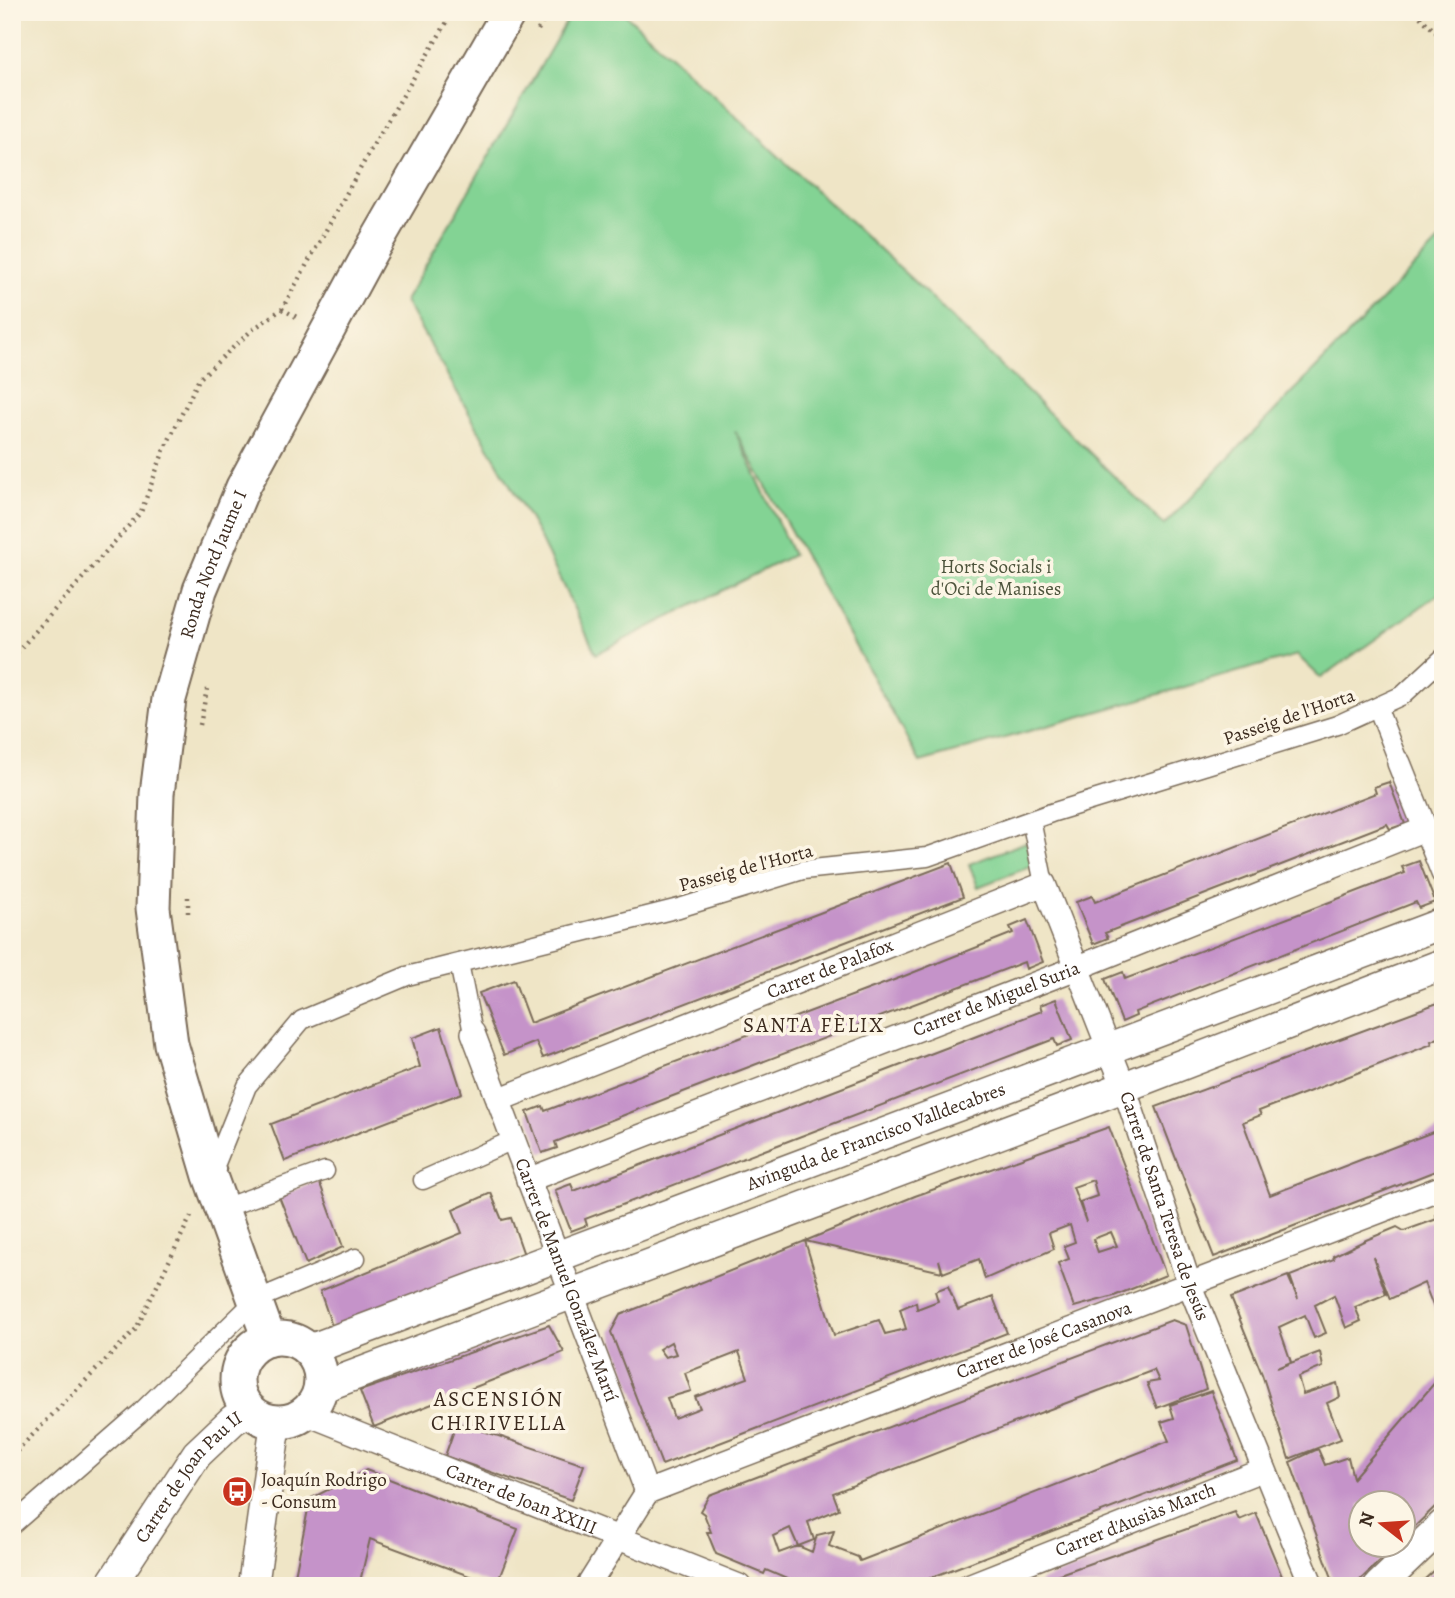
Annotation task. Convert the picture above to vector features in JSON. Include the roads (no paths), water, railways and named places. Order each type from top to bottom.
[{"type":"main road","name":"Ronda Nord Jaume I","points":[[210,1176],[171,1044],[153,908],[157,794],[169,699],[200,590],[243,487],[368,256],[509,12]]},
{"type":"main road","points":[[210,1176],[224,1208],[269,1339]]},
{"type":"main road","points":[[284,1338],[309,1350],[318,1364],[288,1408],[242,1399],[237,1382],[245,1355],[269,1339],[284,1338]]},
{"type":"street","name":"Passeig de l'Horta","points":[[210,1176],[247,1086],[302,1020],[407,976],[679,908],[803,870],[927,857],[1031,820],[1226,761],[1378,709],[1403,695],[1443,658]]},
{"type":"street","points":[[1378,709],[1443,873]]},
{"type":"street","name":"Carrer de Santa Teresa de Jesús","points":[[1031,820],[1044,884],[1079,967],[1124,1087],[1190,1286],[1312,1586]]},
{"type":"street","name":"Carrer de Miguel Suria","points":[[528,1180],[1079,967],[1426,829]]},
{"type":"street","name":"Carrer de Palafox","points":[[498,1100],[1044,884]]},
{"type":"street","name":"Avinguda de Francisco Valldecabres","points":[[309,1350],[1443,923]]},
{"type":"street","name":"Carrer de Manuel González Martí","points":[[459,963],[473,1033],[647,1492]]},
{"type":"street","points":[[253,1586],[288,1408],[571,1294],[1124,1087],[1443,964]]},
{"type":"street","points":[[423,1180],[513,1140]]},
{"type":"street","points":[[224,1208],[325,1171]]},
{"type":"street","name":"Carrer de José Casanova","points":[[647,1492],[1443,1187]]},
{"type":"street","points":[[12,1525],[139,1414],[256,1300],[356,1258]]},
{"type":"street","name":"Carrer de Joan XXIII","points":[[288,1408],[738,1586]]},
{"type":"street","name":"Carrer de Joan Pau II","points":[[110,1586],[197,1454],[233,1420],[288,1408]]},
{"type":"street","name":"Carrer d'Ausiàs March","points":[[968,1586],[1017,1577],[1264,1469]]},
{"type":"street","points":[[588,1586],[647,1492]]},
{"type":"street","points":[[1379,1586],[1443,1525]]},
{"type":"place","name":"Joaquín Rodrigo - Consum","points":[[238,1491]]},
{"type":"district","name":"SANTA FÈLIX","points":[[814,1025]]},
{"type":"district","name":"ASCENSIÓN CHIRIVELLA","points":[[499,1411]]},
{"type":"park label","name":"Horts Socials i d'Oci de Manises","points":[[996,578]]}]
